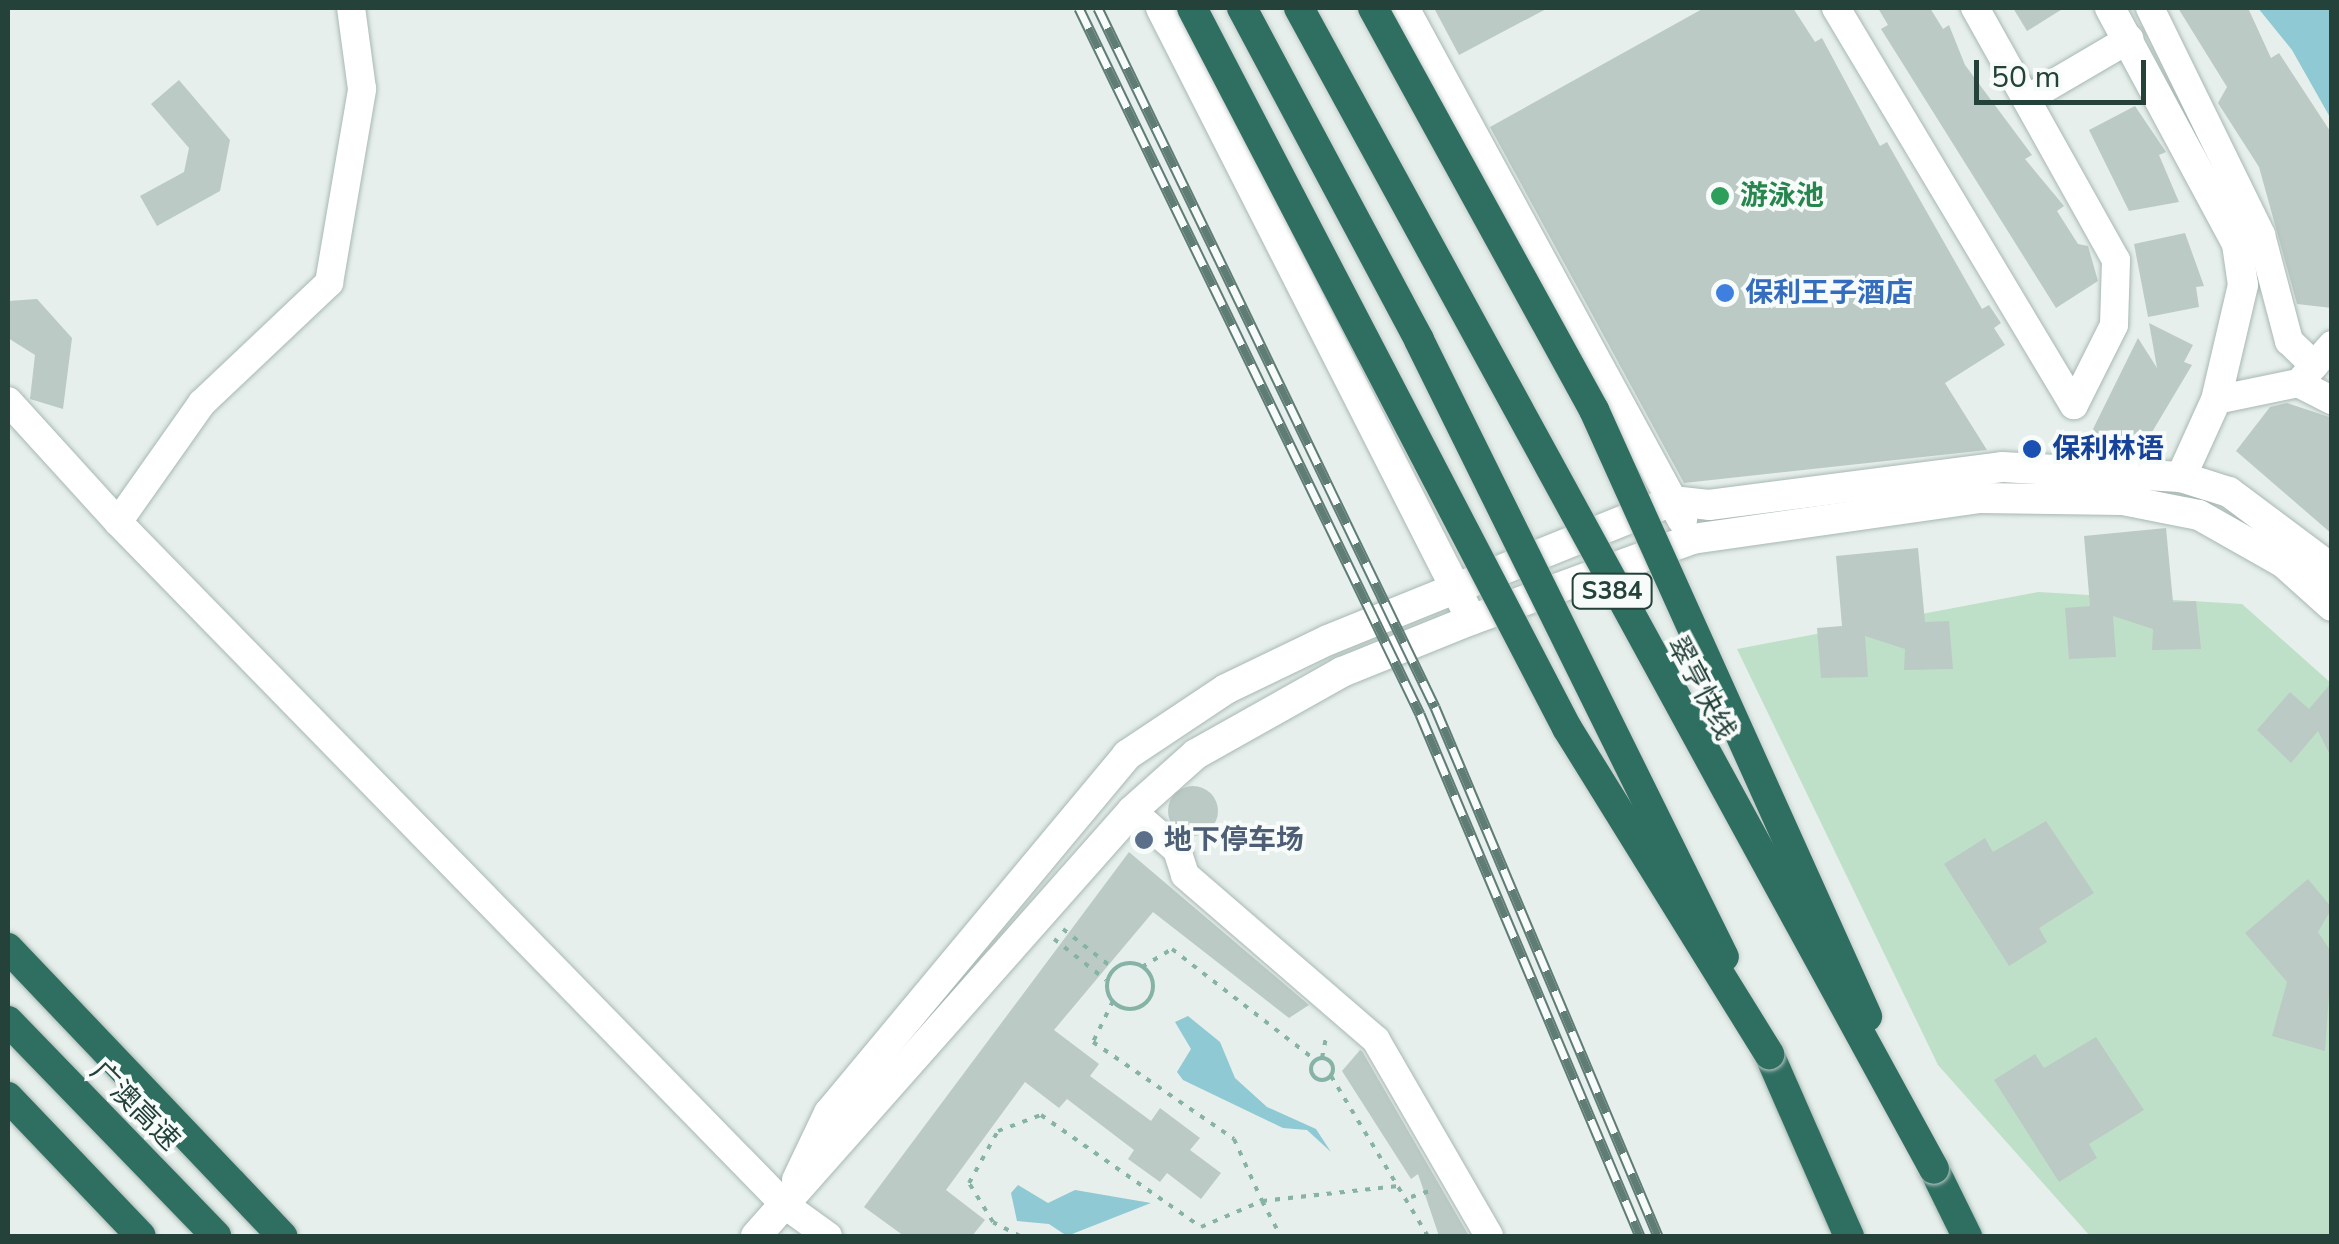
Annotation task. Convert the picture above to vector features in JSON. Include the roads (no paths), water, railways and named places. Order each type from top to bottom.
[{"type":"highway","points":[[1192,8],[1567,728],[1770,1054]]},
{"type":"highway","name":"S384","points":[[1242,8],[1419,340],[1770,1054],[1849,1236]]},
{"type":"highway","name":"翠亨快线","points":[[1299,8],[1968,1236]]},
{"type":"highway","points":[[1373,8],[1594,410],[1934,1170]]},
{"type":"highway","points":[[8,948],[282,1236]]},
{"type":"highway","name":"广澳高速","points":[[8,1021],[216,1236]]},
{"type":"highway","points":[[8,1097],[141,1236]]},
{"type":"street","points":[[118,522],[202,403],[329,283],[362,90],[351,8]]},
{"type":"street","points":[[1161,8],[1464,607]]},
{"type":"street","points":[[1404,8],[1692,539]]},
{"type":"street","points":[[1836,8],[2074,405],[2114,325],[2116,260],[2032,96],[1975,8]]},
{"type":"street","points":[[2110,8],[2237,244],[2239,321],[2216,400],[2167,506]]},
{"type":"street","points":[[2150,8],[2261,235],[2289,340],[2315,364],[2332,400]]},
{"type":"street","points":[[2032,96],[2129,40]]},
{"type":"street","points":[[2216,400],[2315,364]]},
{"type":"street","points":[[8,401],[118,522],[785,1206],[828,1236]]},
{"type":"street","points":[[756,1236],[1132,811],[1264,710],[1672,501],[1708,506],[2002,468],[2181,476],[2228,492],[2332,568]]},
{"type":"street","points":[[785,1206],[830,1113],[1128,756],[1226,689],[1464,607],[1692,539],[1980,498],[2167,506],[2284,563],[2332,606]]},
{"type":"street","points":[[1132,811],[1178,850],[1185,876],[1376,1040],[1489,1236]]},
{"type":"water","points":[[2258,8],[2331,8],[2331,119],[2292,50]]},
{"type":"water","points":[[1188,1016],[1220,1042],[1235,1078],[1267,1107],[1316,1129],[1331,1152],[1307,1130],[1283,1128],[1183,1080],[1177,1072],[1191,1049],[1175,1022]]},
{"type":"water","points":[[1018,1185],[1048,1203],[1075,1190],[1151,1203],[1067,1236],[1049,1224],[1017,1221],[1011,1193]]},
{"type":"railway","points":[[1079,8],[1420,714],[1640,1236]]},
{"type":"railway","points":[[1098,8],[1435,707],[1658,1236]]},
{"type":"place","name":"游泳池","points":[[1720,196]]},
{"type":"place","name":"保利王子酒店","points":[[1725,293]]},
{"type":"place","name":"保利林语","points":[[2032,449]]},
{"type":"place","name":"地下停车场","points":[[1144,840]]}]
